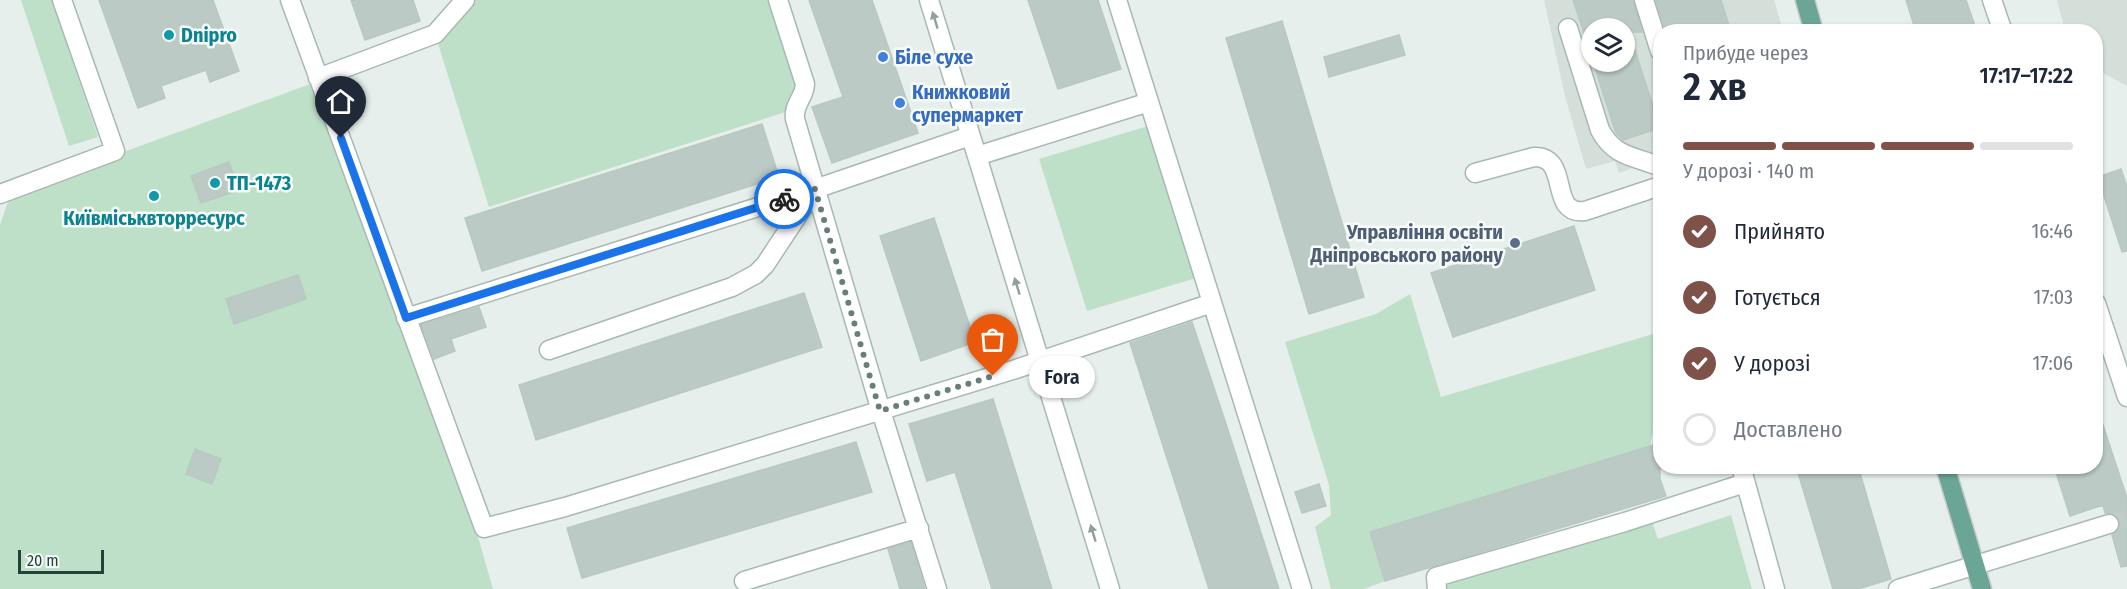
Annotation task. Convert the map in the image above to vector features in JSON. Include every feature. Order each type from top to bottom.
[{"type":"main road","points":[[1805,0],[1812,24]]},
{"type":"main road","points":[[1947,474],[1982,589]]},
{"type":"street","points":[[0,194],[115,151],[62,0]]},
{"type":"street","points":[[290,0],[484,528],[565,507],[880,411],[1040,361],[1212,303]]},
{"type":"street","points":[[318,78],[435,34],[465,0]]},
{"type":"street","points":[[778,0],[805,84],[794,113],[880,411],[937,589]]},
{"type":"street","points":[[928,0],[1110,589]]},
{"type":"street","points":[[1117,0],[1302,589]]},
{"type":"street","points":[[1644,0],[1653,31]]},
{"type":"street","points":[[1992,0],[2000,24]]},
{"type":"street","points":[[1568,28],[1605,140],[1611,147],[1653,171]]},
{"type":"street","points":[[978,156],[1149,102]]},
{"type":"street","points":[[406,318],[815,189],[970,136]]},
{"type":"street","points":[[1475,173],[1534,157],[1542,157],[1550,161],[1555,169],[1565,202],[1569,209],[1576,212],[1585,211],[1653,177]]},
{"type":"street","points":[[549,350],[747,280],[765,265],[815,189]]},
{"type":"street","points":[[2103,324],[2127,397]]},
{"type":"street","points":[[1437,589],[1436,577],[1625,522],[1743,475],[1775,589]]},
{"type":"street","points":[[1898,589],[2109,524]]},
{"type":"street","points":[[744,581],[918,528]]},
{"type":"shaded area","points":[[1544,0],[1774,0],[1781,24],[1653,24],[1653,161],[1619,173],[1615,161],[1586,169],[1565,96]]},
{"type":"shaded area","points":[[2057,0],[2127,0],[2127,86],[2103,73],[2103,24],[2063,24]]},
{"type":"green space","points":[[21,0],[52,0],[98,137],[69,146]]},
{"type":"green space","points":[[459,0],[772,0],[802,86],[792,110],[489,207],[435,34]]},
{"type":"green space","points":[[327,78],[476,530],[493,589],[0,589],[0,225],[11,193]]},
{"type":"green space","points":[[1148,126],[1196,278],[1087,311],[1039,159]]},
{"type":"green space","points":[[1410,294],[1441,397],[1653,334],[1653,431],[1650,446],[1371,532],[1385,581],[1364,589],[1331,589],[1315,527],[1331,515],[1329,485],[1285,342],[1376,314]]},
{"type":"green space","points":[[1650,515],[1658,539],[1731,515],[1752,589],[1437,589],[1436,582]]},
{"type":"building","name":"Dnipro","points":[[99,0],[213,0],[239,71],[210,82],[206,70],[161,86],[165,98],[138,108]]},
{"type":"building","points":[[351,0],[413,0],[420,21],[365,40]]},
{"type":"building","points":[[809,0],[872,0],[918,133],[832,163],[812,107],[843,97]]},
{"type":"building","points":[[1028,0],[1098,0],[1121,69],[1058,89]]},
{"type":"building","points":[[1573,0],[1633,0],[1642,32],[1635,32],[1635,18],[1581,18],[1581,24]]},
{"type":"building","points":[[1656,0],[1721,0],[1728,24],[1664,24]]},
{"type":"building","points":[[1906,0],[1966,0],[1974,24],[1914,24]]},
{"type":"building","points":[[1282,21],[1364,297],[1309,314],[1226,38]]},
{"type":"building","points":[[1399,35],[1405,55],[1329,77],[1324,57]]},
{"type":"building","points":[[1635,51],[1653,106],[1653,130],[1623,140],[1616,133],[1596,72],[1635,72]]},
{"type":"building","points":[[762,124],[779,177],[482,271],[465,218]]},
{"type":"building","name":"ТП-1473","points":[[229,162],[239,190],[201,203],[191,176]]},
{"type":"building","points":[[2121,169],[2127,187],[2127,251],[2122,252],[2103,193],[2103,175]]},
{"type":"building","points":[[934,218],[975,342],[921,361],[880,236]]},
{"type":"building","points":[[1574,226],[1595,290],[1453,337],[1431,273]]},
{"type":"building","points":[[298,275],[306,299],[234,324],[226,299]]},
{"type":"building","points":[[804,293],[822,347],[536,440],[519,385]]},
{"type":"building","points":[[479,307],[486,327],[451,339],[455,351],[434,359],[421,325]]},
{"type":"building","points":[[1192,322],[1279,589],[1209,589],[1130,343]]},
{"type":"building","points":[[993,399],[1052,589],[992,589],[955,472],[927,481],[909,424]]},
{"type":"building","points":[[2103,425],[2127,498],[2127,566],[2121,567],[2112,535],[2120,527],[2117,516],[2105,513],[2103,505],[2070,516],[2057,474],[2103,474]]},
{"type":"building","points":[[856,442],[872,492],[582,578],[567,528]]},
{"type":"building","points":[[1653,445],[1653,474],[1660,474],[1666,496],[1385,581],[1370,532]]},
{"type":"building","points":[[195,449],[221,459],[212,484],[186,474]]},
{"type":"building","points":[[1798,474],[1860,474],[1891,579],[1858,589],[1833,589]]},
{"type":"building","points":[[1319,484],[1326,506],[1302,513],[1295,492]]},
{"type":"building","points":[[911,542],[925,589],[900,589],[888,549]]},
{"type":"tunnel","points":[[2109,524],[2127,518]]},
{"type":"way so far","points":[[784,199],[815,189],[880,411],[993,376]]},
{"type":"place","name":"Dnipro","points":[[169,35]]},
{"type":"place","name":"Біле сухе","points":[[883,57]]},
{"type":"place","name":"Книжковий супермаркет","points":[[900,103]]},
{"type":"place","name":"ТП-1473","points":[[215,183]]},
{"type":"place","name":"Київміськвторресурс","points":[[154,196]]},
{"type":"place","name":"Управління освіти Дніпровського району","points":[[1515,243]]},
{"type":"place","name":"Fora","points":[[993,376]]},
{"type":"route","points":[[341,138],[406,318],[784,199]]}]
